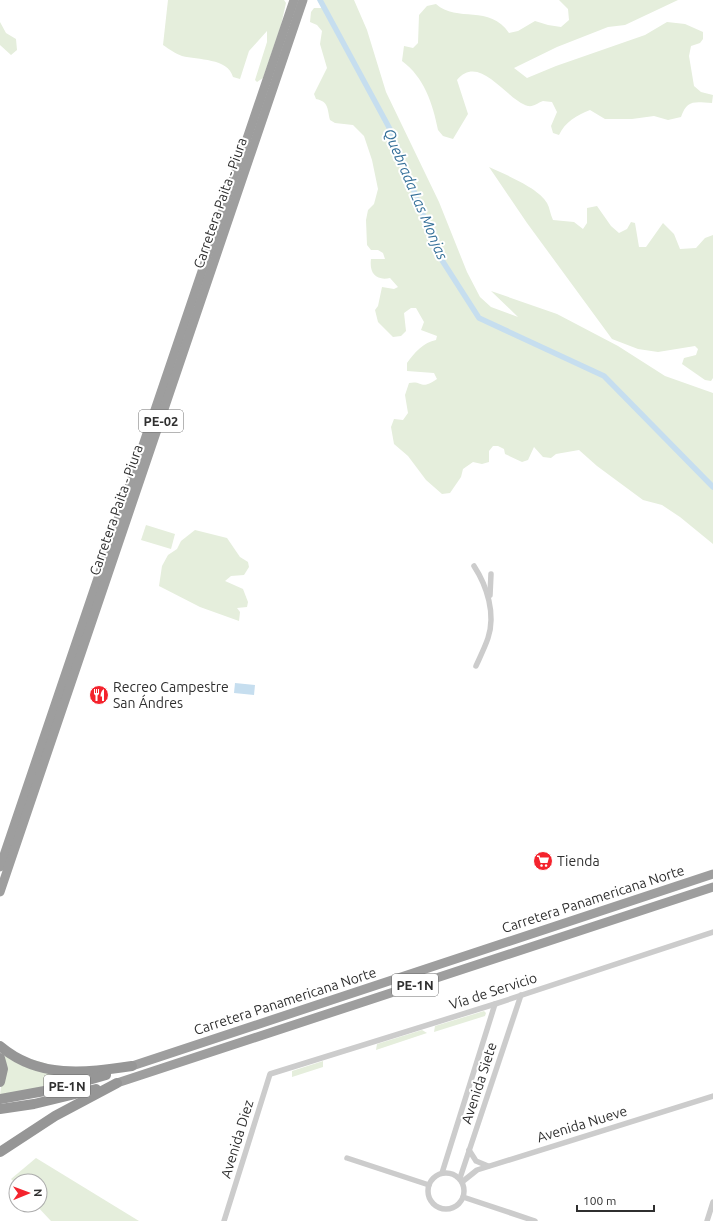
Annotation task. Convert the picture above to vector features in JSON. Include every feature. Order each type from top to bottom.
[{"type":"highway","name":"Carretera Paita - Piura","points":[[0,867],[294,0]]},
{"type":"highway","name":"Carretera Paita - Piura","points":[[0,892],[303,0]]},
{"type":"highway","name":"Carretera Panamericana Norte","points":[[0,1099],[61,1088],[132,1066],[713,874]]},
{"type":"highway","name":"Carretera Panamericana Norte","points":[[0,1109],[64,1098],[117,1083],[713,887]]},
{"type":"highway","points":[[659,892],[663,904]]},
{"type":"highway","points":[[350,994],[354,1005]]},
{"type":"highway","points":[[0,1046],[28,1064],[58,1072],[75,1073],[132,1066]]},
{"type":"highway","points":[[0,1058],[3,1069],[0,1082]]},
{"type":"highway","points":[[0,1152],[55,1116],[117,1083]]},
{"type":"street","points":[[474,566],[485,584],[489,601]]},
{"type":"street","points":[[476,666],[489,636],[491,574]]},
{"type":"street","name":"Vía de Servicio","points":[[280,1070],[495,1004],[713,932]]},
{"type":"street","name":"Avenida Siete","points":[[461,1180],[469,1150],[521,995]]},
{"type":"street","name":"Avenida Siete","points":[[442,1173],[495,1004]]},
{"type":"street","name":"Avenida Diez","points":[[224,1221],[268,1078],[270,1074],[280,1070]]},
{"type":"street","name":"Avenida Nueve","points":[[461,1180],[477,1170],[488,1166],[713,1096]]},
{"type":"street","points":[[469,1150],[476,1161],[488,1166]]},
{"type":"street","points":[[347,1158],[429,1185]]},
{"type":"street","points":[[442,1173],[452,1173],[461,1180],[464,1190],[463,1197],[454,1208],[440,1208],[430,1199],[429,1185],[434,1177],[442,1173]]},
{"type":"street","points":[[463,1197],[535,1221]]},
{"type":"street","points":[[707,1221],[713,1202]]},
{"type":"green space","points":[[168,0],[284,0],[286,3],[281,25],[263,78],[257,82],[255,80],[267,42],[267,31],[249,51],[240,79],[233,77],[225,66],[219,63],[182,56],[163,45]]},
{"type":"green space","points":[[323,0],[354,0],[367,30],[386,92],[439,202],[467,272],[480,297],[491,307],[518,317],[491,291],[557,314],[618,346],[665,376],[713,393],[713,544],[680,517],[662,505],[643,500],[597,466],[579,450],[556,454],[551,458],[543,457],[534,447],[528,460],[522,462],[505,454],[504,449],[498,446],[493,446],[489,451],[489,462],[482,464],[473,462],[463,469],[461,477],[450,493],[442,494],[426,480],[408,456],[394,444],[391,427],[394,419],[403,420],[408,413],[405,395],[409,383],[414,382],[424,385],[437,379],[434,373],[407,371],[407,363],[420,348],[427,343],[436,340],[437,336],[421,330],[424,322],[416,308],[411,308],[404,313],[406,331],[401,336],[393,337],[378,322],[375,310],[378,306],[382,287],[394,289],[398,287],[390,278],[385,279],[374,275],[371,268],[371,259],[385,259],[383,253],[378,250],[371,250],[367,245],[366,220],[368,210],[374,204],[378,189],[372,160],[364,136],[353,125],[335,123],[330,120],[327,106],[320,100],[316,99],[314,94],[327,68],[320,44],[322,31],[317,25],[310,22],[311,12],[314,8],[322,8]]},
{"type":"green space","points":[[559,0],[678,0],[625,25],[608,27],[557,47],[514,68],[527,78],[556,66],[645,35],[667,22],[685,24],[703,32],[703,39],[700,43],[691,46],[689,56],[694,86],[701,92],[713,95],[712,103],[696,102],[689,104],[683,111],[681,117],[668,120],[654,116],[632,119],[605,119],[590,110],[572,120],[565,126],[559,135],[553,133],[551,126],[557,112],[552,102],[543,101],[528,106],[519,102],[484,75],[475,72],[466,73],[457,80],[468,114],[453,139],[443,136],[438,130],[430,101],[422,83],[410,67],[402,61],[404,46],[413,48],[418,43],[419,15],[427,6],[436,4],[444,10],[493,19],[501,24],[509,33],[518,31],[535,21],[561,27],[569,20],[568,9]]},
{"type":"green space","points":[[0,22],[6,33],[16,39],[17,50],[11,55],[0,45]]},
{"type":"green space","points":[[489,167],[521,182],[537,192],[547,203],[553,220],[574,222],[583,229],[587,223],[587,208],[597,206],[611,226],[619,233],[627,229],[631,222],[635,223],[639,247],[646,247],[663,223],[674,234],[680,249],[696,248],[705,238],[713,235],[713,378],[711,381],[705,380],[682,364],[684,358],[696,355],[698,349],[695,346],[658,352],[638,349],[612,339],[527,223]]},
{"type":"green space","points":[[146,525],[175,534],[171,549],[141,540]]},
{"type":"green space","points":[[195,530],[227,538],[240,557],[248,562],[249,567],[244,575],[231,576],[225,581],[243,589],[248,602],[247,607],[237,608],[240,612],[239,621],[200,607],[159,586],[162,566],[168,555],[177,549],[181,541]]},
{"type":"green space","points":[[484,1011],[486,1013],[485,1016],[434,1032],[435,1026]]},
{"type":"green space","points":[[422,1030],[427,1033],[376,1050],[377,1044]]},
{"type":"green space","points":[[0,1050],[85,1075],[33,1089],[0,1095],[4,1058]]},
{"type":"green space","points":[[323,1061],[323,1067],[292,1077],[292,1071]]},
{"type":"green space","points":[[36,1158],[139,1221],[51,1221],[44,1213],[48,1213],[48,1173],[18,1173]]},
{"type":"water","points":[[235,683],[255,685],[254,695],[234,693]]},
{"type":"waterway","name":"Quebrada Las Monjas","points":[[320,0],[391,131],[438,254],[479,318],[604,376],[713,487]]},
{"type":"place","name":"Recreo Campestre San Ándres","points":[[99,695]]},
{"type":"place","name":"Tienda","points":[[543,861]]}]
